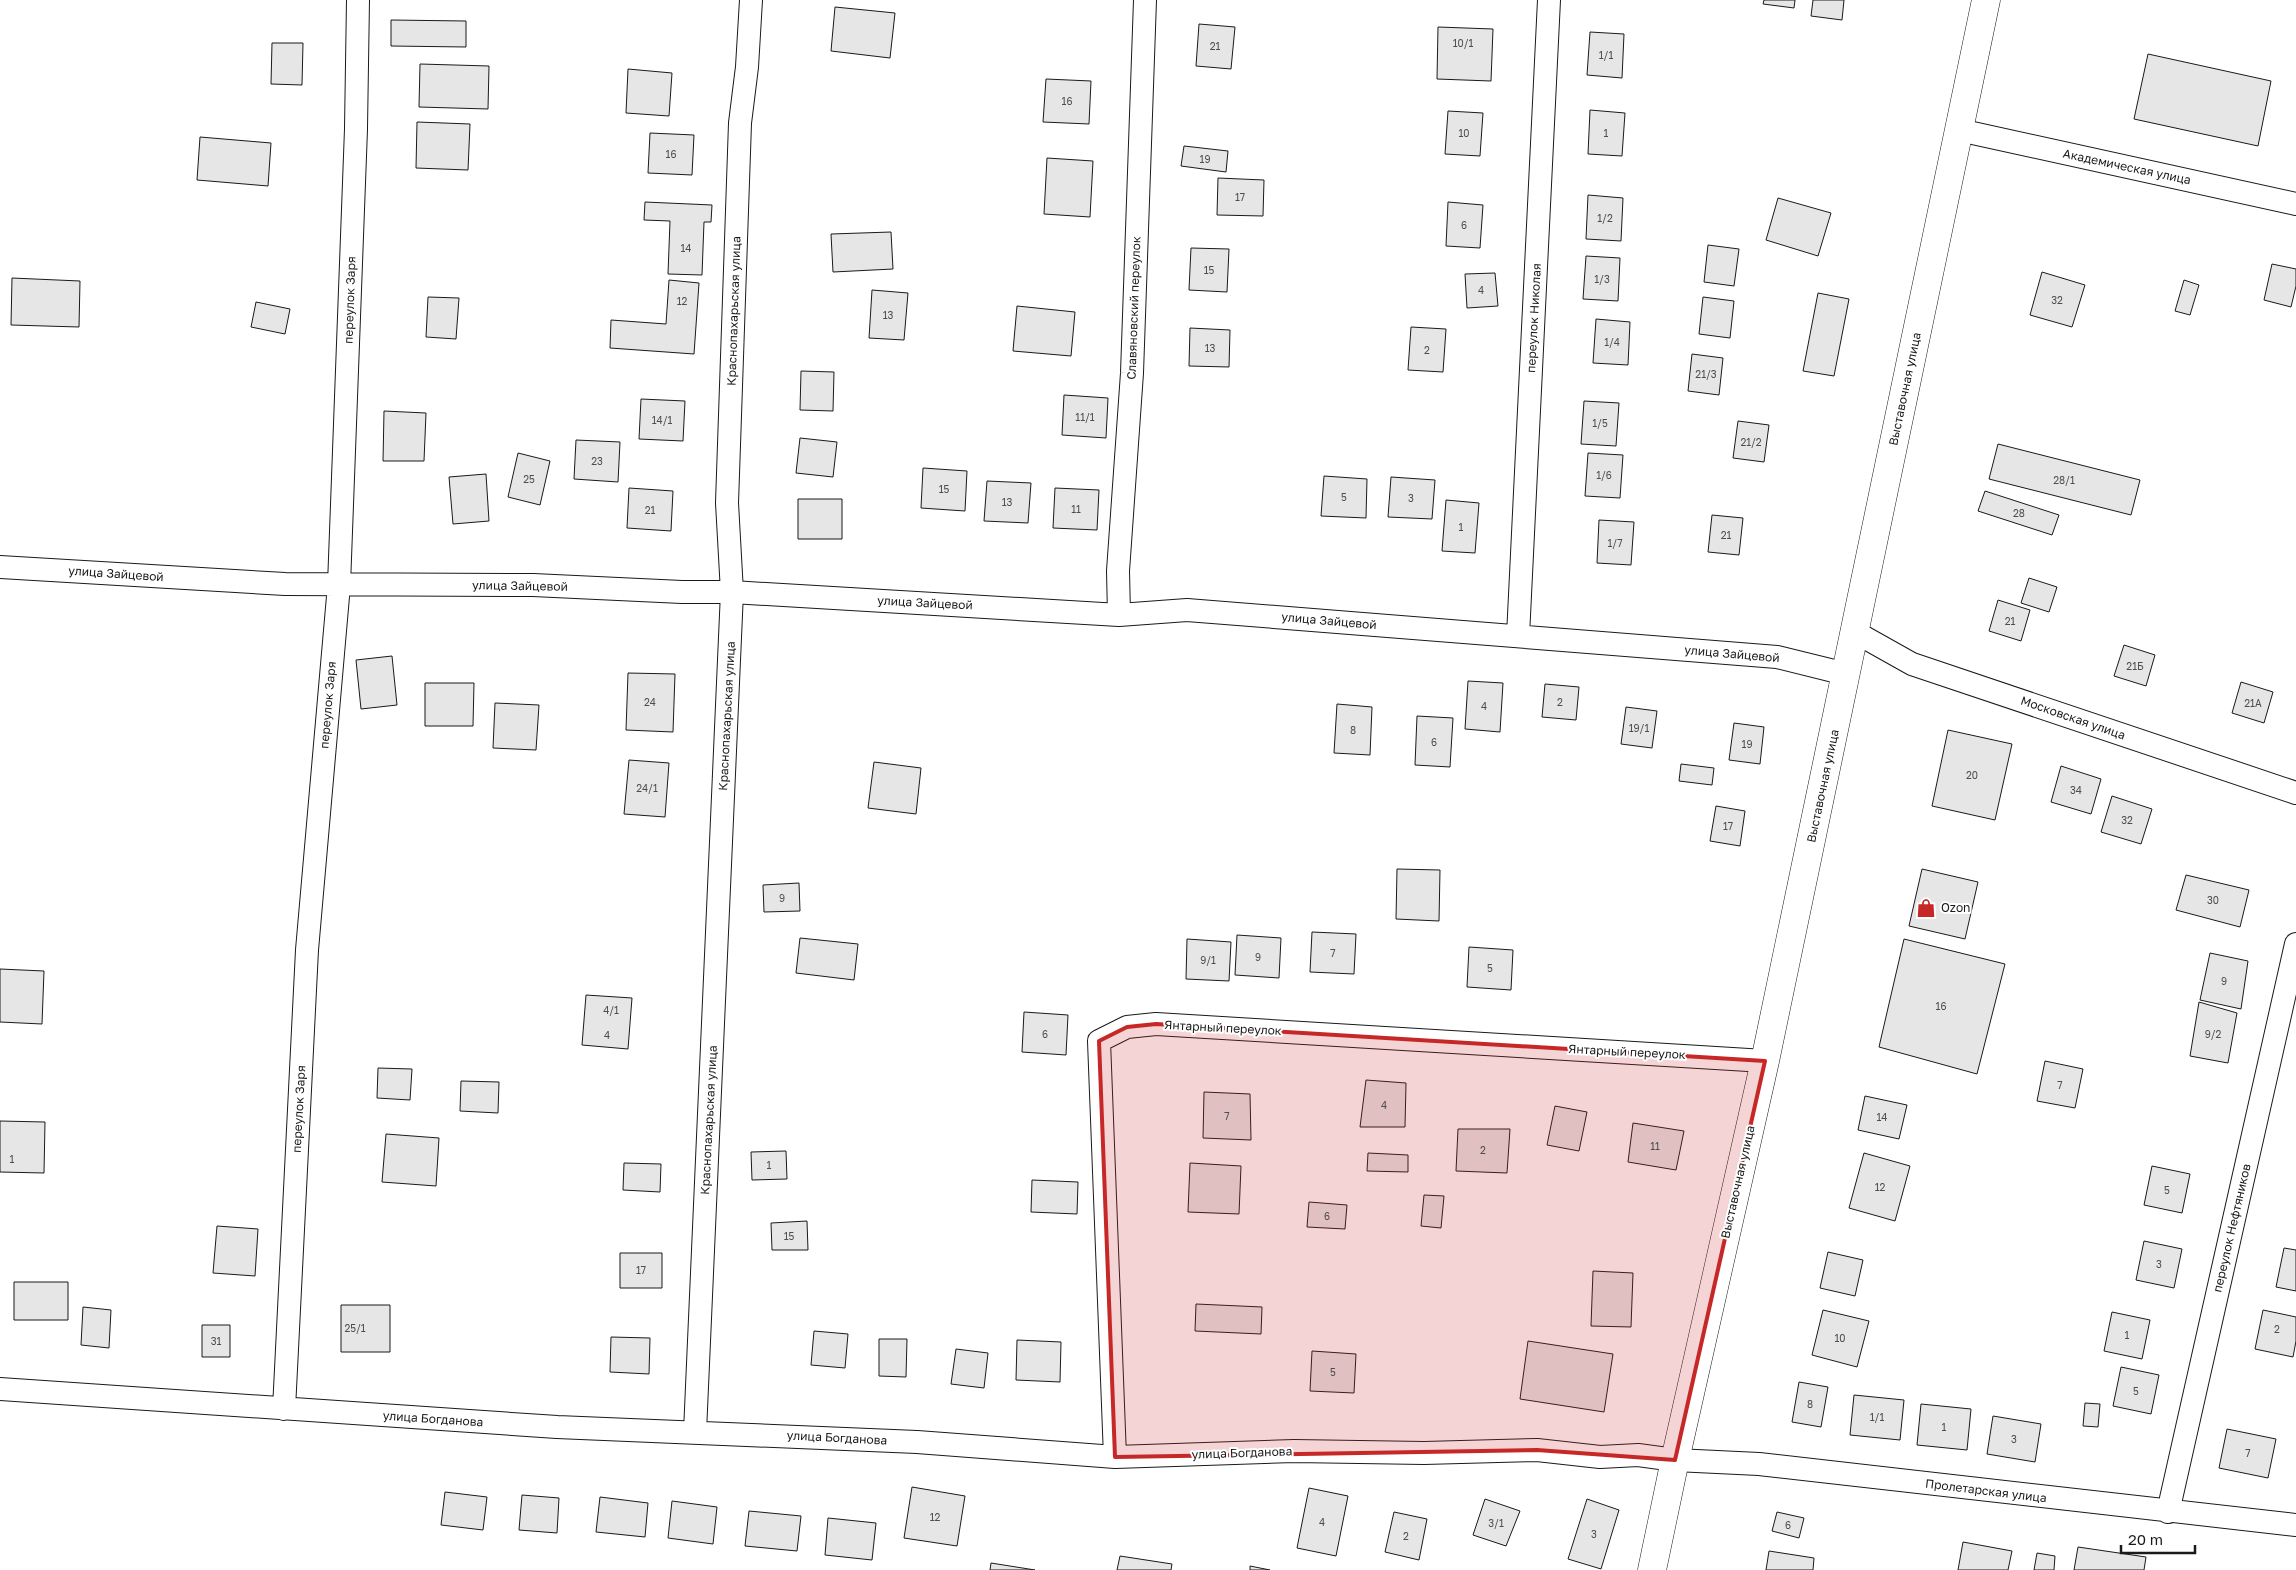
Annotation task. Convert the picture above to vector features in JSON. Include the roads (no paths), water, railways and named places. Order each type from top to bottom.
[{"type":"street","name":"переулок Заря","points":[[284,1409],[307,950],[339,585],[356,129],[358,0]]},
{"type":"street","name":"Краснопахарьская улица","points":[[695,1432],[732,592],[727,503],[740,123],[747,66],[751,0]]},
{"type":"street","name":"Славяновский переулок","points":[[1119,615],[1118,571],[1132,374],[1145,0]]},
{"type":"street","name":"переулок Николая","points":[[1518,636],[1549,0]]},
{"type":"street","name":"Выставочная улица","points":[[1652,1570],[1765,1061],[1986,0]]},
{"type":"street","name":"Академическая улица","points":[[1959,130],[2296,204]]},
{"type":"street","name":"улица Зайцевой","points":[[0,567],[285,584],[533,585],[682,592],[732,592],[1119,615],[1186,610],[1777,657],[1846,674]]},
{"type":"street","name":"Московская улица","points":[[1855,632],[1912,664],[2296,793]]},
{"type":"street","name":"переулок Нефтяников","points":[[2168,1512],[2296,944]]},
{"type":"street","name":"Янтарный переулок","points":[[1116,1457],[1099,1041],[1127,1027],[1156,1024],[1765,1061]]},
{"type":"street","name":"улица Богданова","points":[[0,1390],[558,1427],[917,1442],[1116,1457],[1294,1451],[1424,1454],[1537,1450],[1600,1457],[1638,1455],[1675,1460]]},
{"type":"street","name":"Пролетарская улица","points":[[1675,1460],[1759,1464],[2168,1512],[2296,1525]]},
{"type":"place","name":"Ozon","points":[[1926,908]]}]
